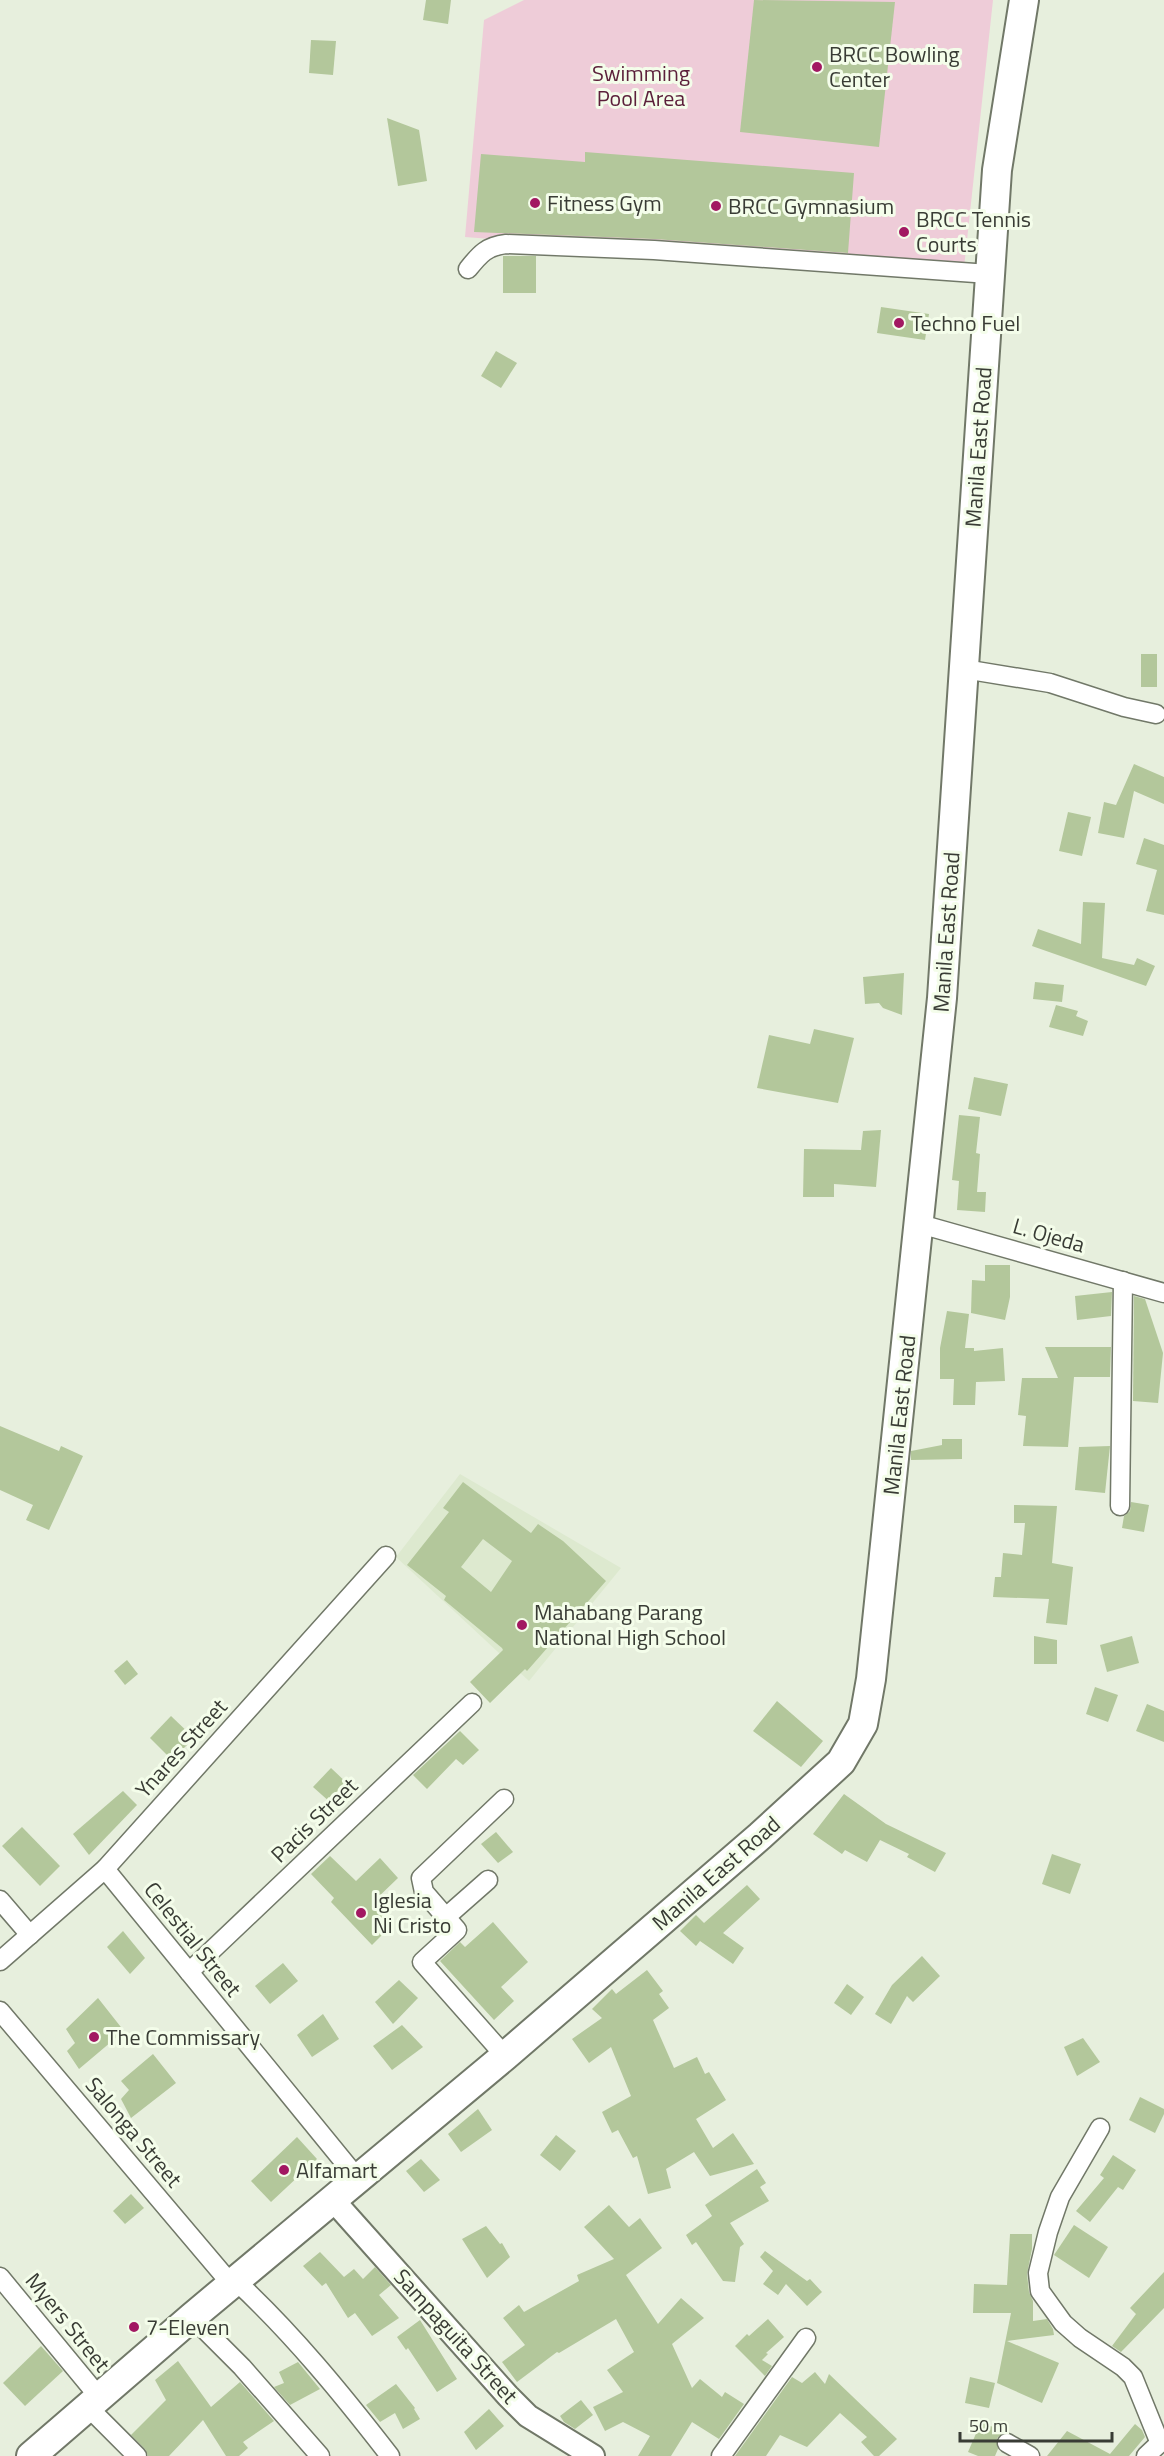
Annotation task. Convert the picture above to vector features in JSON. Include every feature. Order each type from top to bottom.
[{"type":"main road","name":"Manila East Road","points":[[31,2456],[192,2317],[505,2056],[760,1836],[841,1762],[863,1724],[871,1679],[942,998],[997,170],[1024,0]]},
{"type":"street","points":[[468,269],[489,248],[507,244],[654,250],[989,274]]},
{"type":"street","points":[[964,669],[1050,683],[1124,707],[1156,714]]},
{"type":"street","name":"L. Ojeda","points":[[920,1224],[1164,1293]]},
{"type":"street","points":[[1120,1506],[1124,1281]]},
{"type":"street","name":"Ynares Street","points":[[0,1961],[105,1869],[386,1556]]},
{"type":"street","name":"Pacis Street","points":[[189,1972],[472,1703]]},
{"type":"street","points":[[451,1924],[424,1892],[421,1878],[504,1799]]},
{"type":"street","name":"Celestial Street","points":[[105,1869],[358,2179]]},
{"type":"street","points":[[488,1880],[422,1962],[505,2056]]},
{"type":"street","points":[[0,1900],[30,1935]]},
{"type":"street","name":"Salonga Street","points":[[0,2011],[234,2283],[282,2325],[339,2390],[390,2456]]},
{"type":"street","points":[[1100,2128],[1057,2206],[1038,2273],[1040,2291],[1063,2323],[1080,2338],[1123,2367],[1133,2377],[1162,2440],[1146,2456]]},
{"type":"street","name":"Sampaguita Street","points":[[333,2200],[528,2416],[593,2456]]},
{"type":"street","name":"Myers Street","points":[[0,2277],[93,2402],[137,2456]]},
{"type":"street","points":[[192,2317],[242,2367],[320,2456]]},
{"type":"street","points":[[721,2456],[806,2338]]},
{"type":"street","points":[[1007,2443],[1030,2456]]},
{"type":"shaded area","name":"Mahabang Parang National High School","points":[[460,1474],[621,1568],[529,1681],[396,1557]]},
{"type":"green space","name":"Swimming Pool Area","points":[[524,0],[993,0],[963,277],[465,237],[484,20]]},
{"type":"building","points":[[426,0],[451,0],[448,24],[423,20]]},
{"type":"building","name":"BRCC Bowling Center","points":[[754,0],[895,2],[879,147],[740,132]]},
{"type":"building","points":[[311,40],[336,41],[333,75],[309,73]]},
{"type":"building","points":[[387,118],[419,130],[427,181],[398,186]]},
{"type":"building","name":"BRCC Gymnasium","points":[[585,152],[854,173],[848,253],[654,239],[474,232],[481,154],[585,162]]},
{"type":"building","points":[[503,256],[536,256],[536,293],[503,293]]},
{"type":"building","points":[[881,307],[929,314],[925,340],[877,333]]},
{"type":"building","points":[[496,351],[517,363],[501,388],[481,376]]},
{"type":"building","points":[[1141,654],[1157,654],[1157,687],[1141,687]]},
{"type":"building","points":[[1134,764],[1164,777],[1164,804],[1134,791],[1124,838],[1098,833],[1104,802],[1116,805]]},
{"type":"building","points":[[1068,812],[1091,817],[1082,856],[1059,851]]},
{"type":"building","points":[[1144,838],[1164,845],[1164,915],[1146,911],[1157,870],[1136,864]]},
{"type":"building","points":[[1083,902],[1105,903],[1102,958],[1134,965],[1137,958],[1155,966],[1146,986],[1032,946],[1038,929],[1081,944]]},
{"type":"building","points":[[904,973],[902,1015],[883,1008],[879,1003],[865,1004],[863,977]]},
{"type":"building","points":[[1035,982],[1064,985],[1062,1002],[1033,999]]},
{"type":"building","points":[[1056,1005],[1078,1011],[1076,1016],[1088,1021],[1083,1036],[1049,1027]]},
{"type":"building","points":[[814,1029],[854,1038],[838,1103],[757,1088],[769,1035],[810,1044]]},
{"type":"building","points":[[974,1077],[1008,1084],[1001,1116],[968,1109]]},
{"type":"building","points":[[959,1115],[980,1117],[976,1153],[980,1154],[977,1192],[986,1192],[985,1212],[957,1210],[959,1181],[952,1180]]},
{"type":"building","points":[[881,1130],[876,1187],[834,1184],[834,1197],[803,1197],[804,1149],[861,1150],[863,1131]]},
{"type":"building","points":[[985,1265],[1010,1265],[1010,1297],[1005,1320],[971,1313],[972,1280],[985,1281]]},
{"type":"building","points":[[1112,1292],[1111,1316],[1077,1320],[1075,1296]]},
{"type":"building","points":[[1134,1296],[1145,1299],[1163,1353],[1158,1403],[1133,1401]]},
{"type":"building","points":[[947,1311],[969,1314],[965,1348],[974,1348],[974,1351],[1003,1348],[1005,1381],[976,1382],[975,1405],[953,1405],[954,1379],[940,1379],[940,1348]]},
{"type":"building","points":[[1045,1347],[1111,1347],[1110,1377],[1074,1377],[1068,1447],[1023,1446],[1026,1416],[1018,1415],[1022,1378],[1058,1378]]},
{"type":"building","points":[[0,1426],[59,1451],[61,1446],[83,1456],[49,1530],[26,1520],[33,1505],[0,1490]]},
{"type":"building","points":[[942,1439],[962,1439],[962,1459],[911,1460],[911,1451],[942,1445]]},
{"type":"building","points":[[1110,1446],[1105,1493],[1075,1490],[1079,1447]]},
{"type":"building","name":"Mahabang Parang National High School","points":[[463,1482],[531,1533],[538,1524],[563,1541],[606,1581],[527,1671],[525,1669],[490,1703],[470,1682],[503,1650],[502,1648],[444,1600],[446,1596],[407,1565],[449,1512],[443,1508]],"holes":[[[483,1539],[512,1561],[491,1592],[461,1567]]]},
{"type":"building","points":[[1131,1502],[1149,1505],[1144,1532],[1122,1528],[1124,1516],[1130,1511]]},
{"type":"building","points":[[1014,1505],[1057,1506],[1052,1563],[1073,1567],[1067,1625],[1046,1623],[1049,1599],[993,1597],[995,1577],[1001,1577],[1003,1553],[1022,1555],[1025,1523],[1014,1523]]},
{"type":"building","points":[[1034,1636],[1057,1640],[1057,1664],[1034,1664]]},
{"type":"building","points":[[1132,1636],[1139,1663],[1107,1672],[1100,1645]]},
{"type":"building","points":[[127,1660],[138,1674],[125,1685],[114,1671]]},
{"type":"building","points":[[1095,1687],[1118,1695],[1108,1722],[1086,1714]]},
{"type":"building","points":[[777,1701],[823,1741],[801,1767],[753,1731]]},
{"type":"building","points":[[1147,1704],[1164,1711],[1164,1742],[1136,1731]]},
{"type":"building","points":[[171,1716],[194,1738],[172,1760],[150,1738]]},
{"type":"building","points":[[460,1731],[479,1750],[463,1765],[456,1759],[427,1789],[413,1775]]},
{"type":"building","points":[[331,1768],[349,1785],[331,1803],[313,1787]]},
{"type":"building","points":[[123,1791],[137,1805],[89,1855],[73,1834]]},
{"type":"building","points":[[844,1794],[886,1824],[946,1853],[935,1872],[907,1857],[909,1854],[880,1840],[867,1862],[845,1850],[842,1854],[813,1834]]},
{"type":"building","points":[[22,1827],[60,1866],[40,1886],[2,1846]]},
{"type":"building","points":[[496,1832],[513,1852],[498,1863],[481,1844]]},
{"type":"building","points":[[1052,1854],[1081,1864],[1070,1894],[1042,1884]]},
{"type":"building","points":[[330,1856],[356,1881],[380,1858],[398,1878],[372,1903],[392,1925],[372,1945],[331,1902],[334,1898],[311,1874]]},
{"type":"building","points":[[747,1885],[760,1899],[723,1933],[744,1948],[733,1964],[700,1941],[696,1946],[680,1931],[696,1915],[704,1923]]},
{"type":"building","points":[[493,1922],[528,1962],[501,1987],[514,2001],[494,2020],[440,1961],[460,1942],[465,1947]]},
{"type":"building","points":[[123,1931],[145,1958],[130,1974],[107,1947]]},
{"type":"building","points":[[922,1956],[940,1976],[913,2002],[907,1996],[891,2024],[875,2014],[892,1985]]},
{"type":"building","points":[[283,1963],[298,1981],[270,2004],[255,1986]]},
{"type":"building","points":[[647,1970],[663,1991],[659,1994],[669,2008],[653,2020],[674,2068],[697,2057],[705,2074],[709,2072],[726,2100],[696,2119],[713,2148],[733,2133],[754,2164],[710,2176],[694,2152],[666,2169],[671,2188],[648,2194],[637,2156],[633,2158],[618,2130],[612,2133],[602,2112],[631,2096],[611,2047],[589,2063],[572,2039],[602,2018],[592,2009],[612,1989],[616,1994]]},
{"type":"building","points":[[399,1980],[418,1998],[393,2024],[375,2002]]},
{"type":"building","points":[[847,1984],[864,1997],[851,2015],[834,2003]]},
{"type":"building","name":"The Commissary","points":[[98,1998],[124,2031],[79,2069],[67,2051],[75,2043],[66,2029]]},
{"type":"building","points":[[323,2014],[339,2039],[312,2057],[297,2035]]},
{"type":"building","points":[[402,2025],[423,2047],[392,2070],[373,2046]]},
{"type":"building","points":[[1083,2038],[1100,2062],[1077,2076],[1064,2047]]},
{"type":"building","points":[[153,2054],[176,2083],[131,2118],[121,2099],[129,2090],[121,2081]]},
{"type":"building","points":[[1140,2097],[1164,2109],[1155,2133],[1129,2120]]},
{"type":"building","points":[[478,2109],[492,2130],[461,2152],[448,2134]]},
{"type":"building","points":[[556,2135],[576,2151],[560,2171],[540,2155]]},
{"type":"building","name":"Alfamart","points":[[297,2137],[317,2159],[271,2202],[251,2181]]},
{"type":"building","points":[[1113,2155],[1136,2170],[1123,2190],[1118,2187],[1090,2222],[1076,2211],[1104,2178],[1100,2175]]},
{"type":"building","points":[[421,2159],[440,2180],[424,2192],[406,2171]]},
{"type":"building","points":[[757,2169],[766,2183],[760,2187],[769,2201],[730,2223],[744,2244],[740,2247],[735,2282],[723,2281],[696,2242],[692,2245],[686,2235],[712,2216],[705,2205]]},
{"type":"building","points":[[131,2194],[144,2208],[125,2224],[113,2211]]},
{"type":"building","points":[[609,2205],[629,2227],[640,2218],[662,2248],[626,2275],[658,2324],[681,2298],[704,2318],[672,2344],[692,2388],[700,2379],[722,2397],[725,2392],[744,2404],[719,2439],[692,2422],[671,2456],[638,2456],[650,2436],[623,2422],[605,2431],[593,2407],[623,2392],[607,2370],[634,2352],[616,2319],[559,2353],[557,2352],[517,2382],[502,2362],[525,2345],[503,2318],[519,2305],[524,2312],[579,2281],[577,2275],[614,2259],[584,2227]]},
{"type":"building","points":[[1074,2225],[1108,2247],[1089,2278],[1054,2255]]},
{"type":"building","points":[[486,2226],[500,2244],[502,2243],[510,2257],[487,2278],[462,2239]]},
{"type":"building","points":[[1010,2234],[1032,2234],[1032,2249],[1027,2274],[1029,2292],[1033,2301],[1033,2321],[1047,2319],[1053,2329],[1054,2335],[1007,2341],[1059,2363],[1042,2403],[997,2383],[1011,2313],[973,2313],[974,2284],[1007,2285]]},
{"type":"building","points":[[765,2251],[807,2281],[810,2279],[822,2292],[807,2306],[786,2284],[778,2295],[763,2284],[773,2271],[760,2257]]},
{"type":"building","points":[[320,2252],[344,2277],[354,2269],[363,2279],[375,2267],[391,2285],[379,2295],[399,2318],[372,2336],[355,2313],[348,2318],[326,2283],[322,2286],[303,2266]]},
{"type":"building","points":[[1164,2272],[1164,2308],[1121,2352],[1112,2346],[1136,2314],[1130,2308]]},
{"type":"building","points":[[768,2319],[784,2337],[766,2353],[768,2354],[762,2360],[772,2366],[765,2376],[735,2346]]},
{"type":"building","points":[[420,2320],[457,2379],[437,2392],[408,2348],[406,2350],[397,2337]]},
{"type":"building","points":[[41,2346],[63,2371],[25,2406],[3,2383]]},
{"type":"building","points":[[178,2361],[211,2407],[240,2382],[274,2421],[243,2442],[248,2448],[239,2456],[226,2456],[203,2420],[169,2456],[148,2456],[145,2449],[131,2435],[166,2400],[155,2380]]},
{"type":"building","points":[[298,2362],[320,2389],[290,2405],[274,2387],[284,2383],[279,2372]]},
{"type":"building","points":[[815,2372],[825,2384],[829,2374],[897,2439],[879,2456],[874,2456],[861,2442],[867,2437],[840,2413],[807,2447],[780,2435],[766,2456],[735,2456],[792,2377],[802,2383]]},
{"type":"building","points":[[970,2377],[995,2383],[989,2408],[965,2403]]},
{"type":"building","points":[[396,2384],[415,2408],[420,2419],[403,2429],[395,2413],[380,2422],[366,2405]]},
{"type":"building","points":[[581,2400],[593,2415],[575,2429],[564,2422],[560,2416]]},
{"type":"building","points":[[489,2409],[504,2426],[476,2450],[464,2432]]},
{"type":"building","points":[[981,2422],[1005,2432],[997,2438],[998,2449],[995,2456],[978,2456],[968,2452]]},
{"type":"building","points":[[1135,2424],[1142,2430],[1145,2437],[1129,2456],[1047,2456],[1067,2431],[1110,2454]]},
{"type":"place","name":"BRCC Bowling Center","points":[[817,67]]},
{"type":"place","name":"Fitness Gym","points":[[535,203]]},
{"type":"place","name":"BRCC Gymnasium","points":[[716,206]]},
{"type":"place","name":"BRCC Tennis Courts","points":[[904,232]]},
{"type":"place","name":"Techno Fuel","points":[[899,323]]},
{"type":"place","name":"Mahabang Parang National High School","points":[[522,1625]]},
{"type":"place","name":"Iglesia Ni Cristo","points":[[361,1913]]},
{"type":"place","name":"The Commissary","points":[[94,2037]]},
{"type":"place","name":"Alfamart","points":[[284,2170]]},
{"type":"place","name":"7-Eleven","points":[[134,2327]]}]
